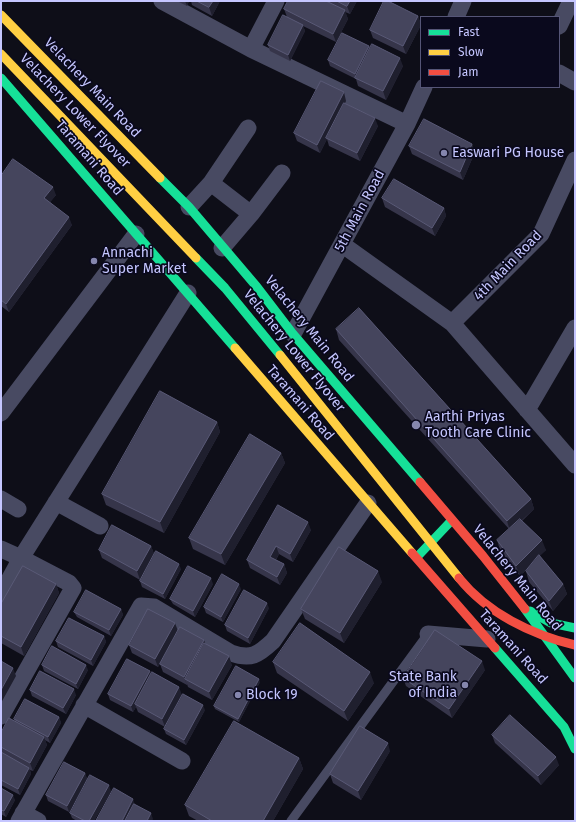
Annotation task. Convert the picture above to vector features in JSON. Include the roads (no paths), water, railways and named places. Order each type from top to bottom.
[{"type":"main road","name":"Velachery Main Road","points":[[1,15],[54,68],[110,129],[189,207],[222,248],[257,287],[293,334],[452,520],[524,607],[575,678]]},
{"type":"main road","name":"Velachery Lower Flyover","points":[[1,54],[225,288],[254,322],[467,588],[488,606],[504,616],[553,638],[575,645]]},
{"type":"main road","name":"Taramani Road","points":[[1,79],[188,293],[487,640],[551,711],[564,727],[575,749]]},
{"type":"main road","points":[[416,558],[452,520]]},
{"type":"main road","points":[[524,607],[551,623],[575,628]]},
{"type":"street","points":[[162,1],[251,49],[407,124]]},
{"type":"street","points":[[251,49],[276,1]]},
{"type":"street","points":[[456,16],[463,1]]},
{"type":"street","points":[[560,24],[571,1]]},
{"type":"street","points":[[560,74],[575,82]]},
{"type":"street","name":"5th Main Road","points":[[293,334],[343,245],[407,124],[424,88]]},
{"type":"street","points":[[189,207],[211,183],[248,128]]},
{"type":"street","name":"4th Main Road","points":[[452,323],[541,234],[575,160]]},
{"type":"street","points":[[222,248],[251,214],[282,173]]},
{"type":"street","points":[[211,183],[251,214]]},
{"type":"street","points":[[1,413],[136,234]]},
{"type":"street","points":[[343,245],[452,323],[575,465]]},
{"type":"street","points":[[1,595],[21,558],[188,293]]},
{"type":"street","points":[[527,410],[575,328]]},
{"type":"street","points":[[1,499],[18,509]]},
{"type":"street","points":[[56,502],[100,526]]},
{"type":"street","points":[[38,821],[21,817],[141,606],[154,607],[231,653],[243,657],[251,656],[262,651],[273,641],[368,503]]},
{"type":"street","points":[[1,549],[69,583],[73,588],[1,716]]},
{"type":"street","points":[[428,634],[487,640]]},
{"type":"street","points":[[84,705],[182,761]]},
{"type":"lane","points":[[291,821],[428,634]]},
{"type":"place","name":"Easwari PG House","points":[[444,153]]},
{"type":"place","name":"Annachi Super Market","points":[[94,261]]},
{"type":"place","name":"Aarthi Priyas Tooth Care Clinic","points":[[416,425]]},
{"type":"place","name":"State Bank of India","points":[[465,685]]},
{"type":"place","name":"Block 19","points":[[238,695]]}]
